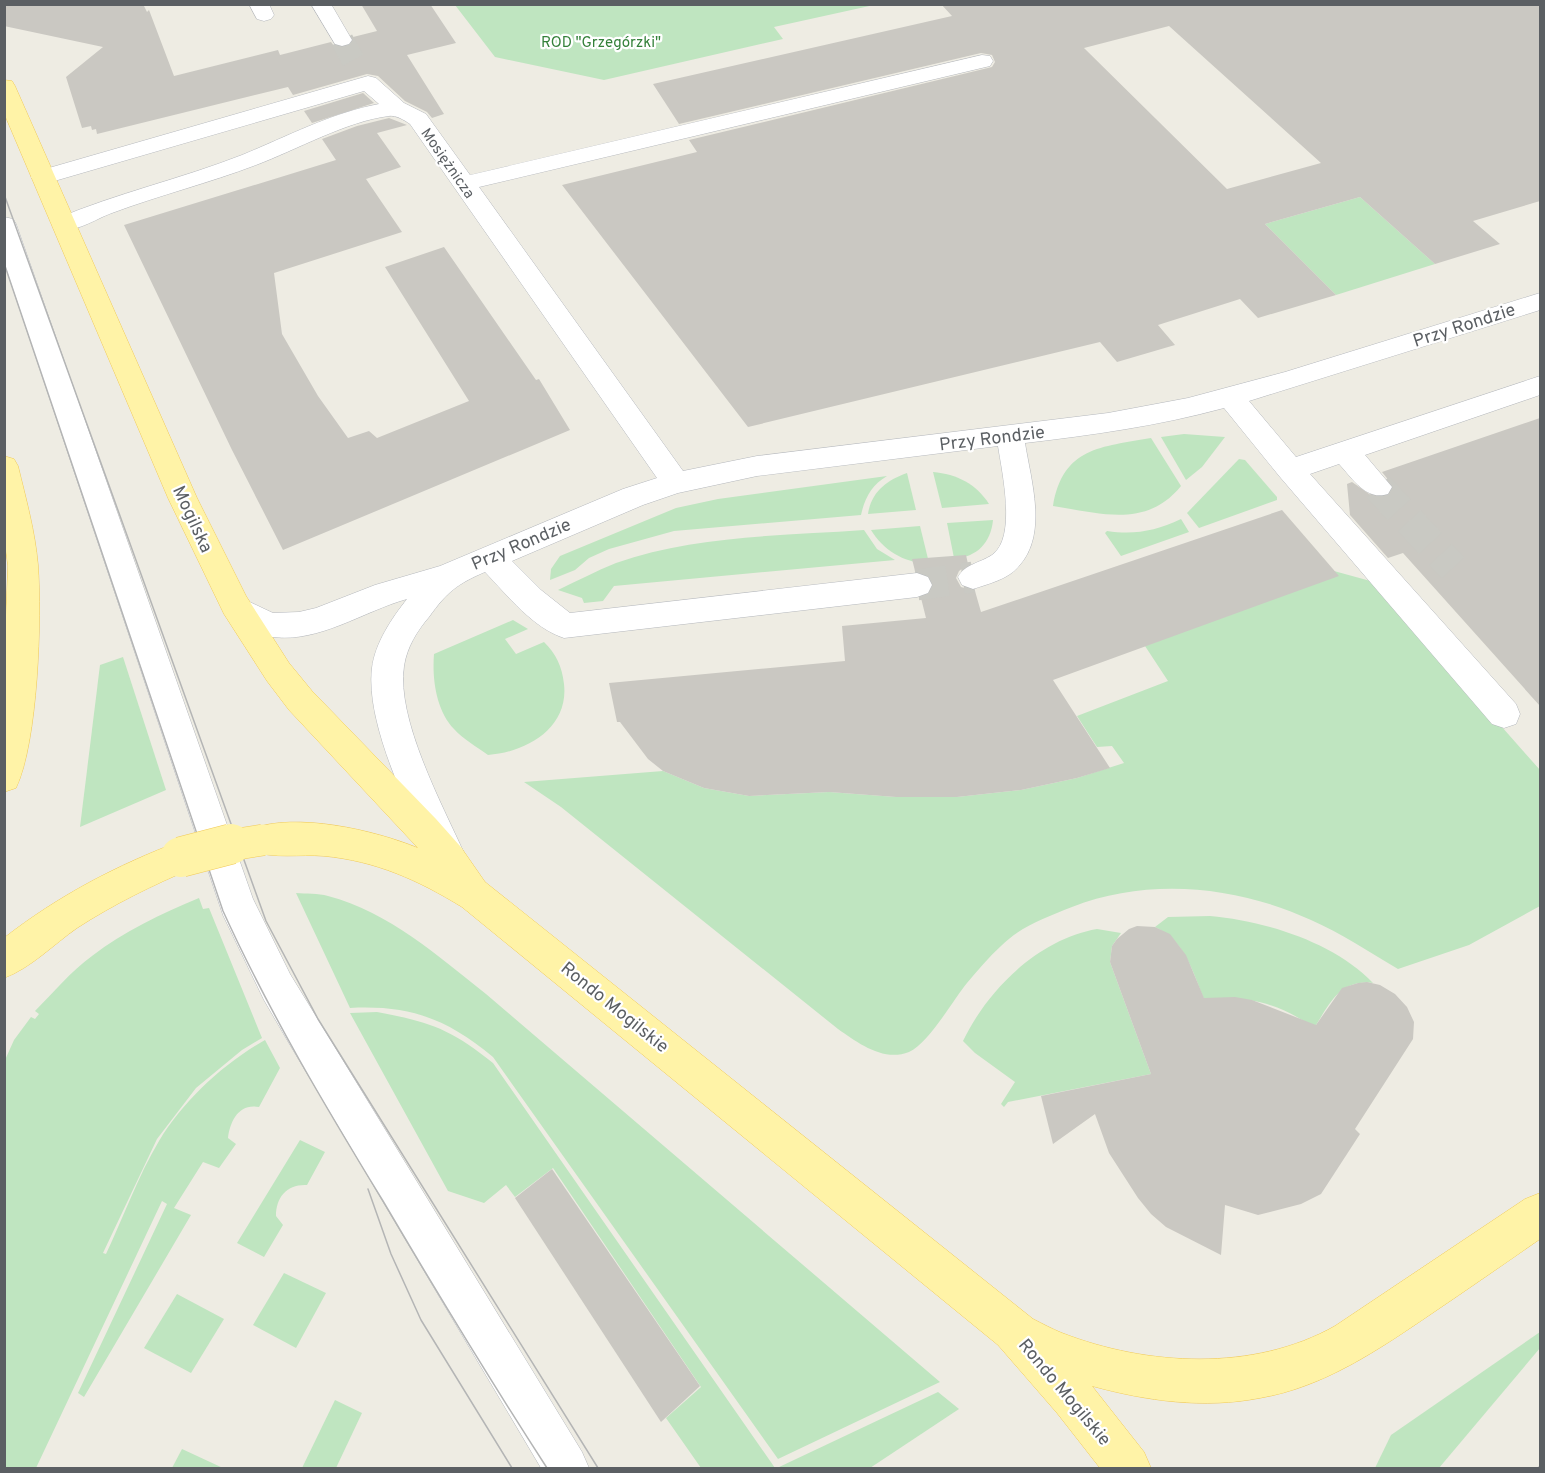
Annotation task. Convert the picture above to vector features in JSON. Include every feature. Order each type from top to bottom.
[{"type":"main road","name":"Mogilska","points":[[4,86],[190,517],[237,608],[278,672],[320,723],[446,853],[475,895]]},
{"type":"main road","points":[[4,466],[18,526],[23,567],[16,718],[4,778]]},
{"type":"main road","name":"Rondo Mogilskie","points":[[4,961],[47,928],[109,889],[139,873],[181,856],[226,845],[263,840],[314,838],[356,843],[404,857],[446,876],[475,895],[1013,1330],[1069,1391],[1128,1468]]},
{"type":"main road","points":[[1013,1330],[1042,1347],[1069,1358],[1136,1375],[1188,1382],[1262,1377],[1317,1359],[1340,1348],[1387,1319],[1540,1214]]},
{"type":"street","points":[[321,4],[342,40]]},
{"type":"street","points":[[463,184],[982,61]]},
{"type":"street","name":"Mosiężnicza","points":[[43,177],[363,76],[396,108],[418,120],[676,483]]},
{"type":"street","points":[[65,224],[103,208],[249,160],[296,139],[373,112],[396,108]]},
{"type":"street","points":[[4,224],[236,903],[297,1022],[566,1468]]},
{"type":"street","name":"Przy Rondzie","points":[[237,608],[248,616],[272,625],[299,624],[344,611],[386,593],[447,576],[633,497],[676,483],[757,466],[1010,436],[1144,417],[1302,377],[1540,301]]},
{"type":"street","points":[[1290,470],[1540,385]]},
{"type":"street","points":[[1230,397],[1290,470],[1504,714]]},
{"type":"street","points":[[973,577],[1001,565],[1017,544],[1020,512],[1010,436]]},
{"type":"street","points":[[1344,451],[1378,487]]},
{"type":"street","points":[[490,558],[530,598],[564,626],[917,585]]},
{"type":"street","name":"Przy Rondzie","points":[[446,853],[400,740],[388,701],[386,680],[393,650],[411,616],[447,576]]},
{"type":"green space","name":"ROD \"Grzegórzki\"","points":[[455,5],[874,5],[774,27],[783,39],[604,80],[495,57]]},
{"type":"green space","points":[[1360,197],[1435,264],[1336,295],[1265,224]]},
{"type":"green space","points":[[1184,434],[1225,437],[1202,467],[1186,480],[1161,437]]},
{"type":"green space","points":[[1151,438],[1181,486],[1167,499],[1153,508],[1122,515],[1053,506],[1058,487],[1075,461],[1101,448]]},
{"type":"green space","points":[[1239,459],[1245,460],[1277,497],[1277,500],[1199,528],[1187,513]]},
{"type":"green space","points":[[933,472],[965,481],[989,504],[942,508]]},
{"type":"green space","points":[[907,473],[916,510],[868,514],[876,493],[893,479]]},
{"type":"green space","points":[[887,476],[870,492],[861,515],[674,531],[609,549],[589,558],[575,570],[550,580],[551,569],[560,556],[676,508],[718,499]]},
{"type":"green space","points":[[1181,519],[1189,532],[1121,556],[1105,533],[1107,531],[1145,531]]},
{"type":"green space","points":[[993,520],[986,542],[976,552],[954,558],[947,523]]},
{"type":"green space","points":[[920,526],[929,563],[903,558],[882,544],[871,530]]},
{"type":"green space","points":[[864,530],[877,549],[895,560],[614,586],[603,601],[584,603],[582,598],[558,590],[616,563],[677,547],[739,538]]},
{"type":"green space","points":[[1334,571],[1374,582],[1540,770],[1540,906],[1469,945],[1398,969],[1322,925],[1283,908],[1253,899],[1193,890],[1162,889],[1131,892],[1072,907],[1017,933],[979,968],[925,1040],[909,1052],[890,1055],[880,1053],[862,1045],[838,1029],[561,807],[524,782],[663,771],[704,788],[749,796],[829,792],[896,797],[957,797],[1021,790],[1077,778],[1124,763],[1112,746],[1097,747],[1077,716],[1168,681],[1145,646]]},
{"type":"green space","points":[[513,620],[528,629],[505,639],[516,654],[544,642],[560,666],[564,684],[564,700],[560,713],[552,725],[531,743],[503,753],[488,755],[458,733],[443,713],[436,694],[434,654]]},
{"type":"green space","points":[[123,657],[166,790],[80,827],[100,665]]},
{"type":"green space","points":[[296,893],[324,895],[350,903],[392,924],[431,951],[486,994],[940,1382],[778,1459],[493,1057],[460,1033],[427,1017],[392,1009],[350,1008]]},
{"type":"green space","points":[[199,898],[203,909],[209,908],[262,1038],[242,1050],[196,1088],[157,1139],[103,1253],[106,1254],[151,1154],[192,1097],[234,1060],[265,1040],[280,1068],[259,1107],[246,1108],[233,1120],[228,1138],[236,1144],[219,1168],[203,1162],[174,1208],[191,1215],[84,1397],[78,1393],[167,1204],[162,1201],[36,1468],[5,1468],[5,1060],[14,1040],[31,1017],[35,1019],[39,1014],[35,1011],[84,962],[130,931]]},
{"type":"green space","points":[[1210,916],[1253,923],[1319,945],[1339,956],[1373,983],[1361,983],[1344,989],[1331,1002],[1314,1028],[1288,1012],[1262,1003],[1220,998],[1204,999],[1181,948],[1174,940],[1155,927],[1168,917]]},
{"type":"green space","points":[[1097,929],[1121,933],[1112,946],[1110,962],[1151,1074],[1008,1102],[1004,1107],[1001,1104],[1015,1082],[975,1053],[963,1041],[986,1003],[1018,969],[1055,943]]},
{"type":"green space","points":[[377,1012],[412,1019],[439,1028],[465,1042],[493,1063],[775,1468],[701,1468],[666,1418],[701,1387],[553,1168],[515,1197],[506,1185],[484,1203],[448,1191],[350,1013]]},
{"type":"green space","points":[[300,1140],[325,1152],[307,1185],[288,1189],[278,1203],[276,1216],[283,1225],[264,1257],[237,1243]]},
{"type":"green space","points":[[284,1273],[326,1293],[296,1348],[253,1325]]},
{"type":"green space","points":[[177,1294],[224,1319],[191,1373],[144,1348]]},
{"type":"green space","points":[[1540,1332],[1540,1348],[1439,1468],[1375,1468],[1391,1435]]},
{"type":"green space","points":[[938,1392],[959,1409],[870,1468],[777,1468]]},
{"type":"green space","points":[[335,1400],[362,1413],[336,1468],[302,1468]]},
{"type":"green space","points":[[182,1449],[223,1468],[172,1468]]},
{"type":"building","points":[[4,4],[143,4],[147,12],[149,10],[174,76],[278,50],[280,55],[331,42],[334,46],[343,48],[351,45],[354,41],[353,37],[377,31],[361,4],[430,4],[456,43],[407,55],[444,114],[432,118],[427,112],[405,101],[378,76],[367,74],[293,95],[288,87],[97,134],[96,129],[92,130],[91,126],[82,128],[66,77],[103,47],[4,26]]},
{"type":"building","points":[[941,4],[1540,4],[1540,201],[1473,221],[1500,244],[1435,264],[1360,197],[1265,224],[1336,295],[1258,318],[1240,299],[1158,325],[1175,345],[1117,362],[1100,342],[748,427],[562,185],[697,152],[689,140],[992,67],[995,62],[992,55],[981,53],[679,124],[653,84],[952,16]],"holes":[[[1169,26],[1321,163],[1227,189],[1084,48]]]},
{"type":"building","points":[[363,93],[374,103],[312,123],[304,111]]},
{"type":"building","points":[[389,118],[407,125],[377,133],[401,167],[366,179],[402,232],[274,273],[282,334],[318,396],[348,438],[369,431],[377,438],[469,401],[385,267],[444,247],[536,380],[539,379],[570,430],[283,550],[232,450],[124,225],[336,160],[322,139],[357,126]]},
{"type":"building","points":[[1540,418],[1540,706],[1403,553],[1388,558],[1350,515],[1347,484],[1352,482],[1372,496],[1388,496],[1394,487],[1382,472]]},
{"type":"building","points":[[1282,510],[1339,576],[1053,680],[1110,768],[1021,790],[957,797],[896,797],[829,792],[749,796],[704,788],[663,771],[648,759],[620,722],[617,722],[609,683],[845,661],[842,626],[926,618],[921,598],[930,594],[934,584],[929,575],[915,571],[912,559],[966,555],[968,564],[959,571],[956,578],[961,587],[975,591],[981,612]]},
{"type":"building","points":[[1137,926],[1155,927],[1170,934],[1186,955],[1204,998],[1235,997],[1252,1000],[1316,1025],[1342,988],[1367,982],[1380,985],[1395,994],[1407,1007],[1414,1022],[1413,1039],[1355,1129],[1360,1134],[1321,1194],[1301,1204],[1258,1215],[1225,1205],[1221,1255],[1166,1227],[1151,1214],[1109,1153],[1095,1114],[1053,1144],[1041,1096],[1151,1074],[1110,962],[1112,946],[1117,939],[1129,929]]},
{"type":"building","points":[[552,1169],[700,1386],[661,1422],[515,1198]]},
{"type":"tunnel","points":[[342,40],[358,69]]},
{"type":"tunnel","points":[[1378,487],[1453,568]]},
{"type":"tunnel","points":[[917,585],[973,577]]},
{"type":"tram line","points":[[4,194],[266,921],[318,1019],[598,1468]]},
{"type":"tram line","points":[[4,263],[223,911],[259,986],[319,1094],[463,1335],[547,1468]]},
{"type":"tram line","points":[[368,1189],[391,1254],[421,1320],[512,1468]]}]
